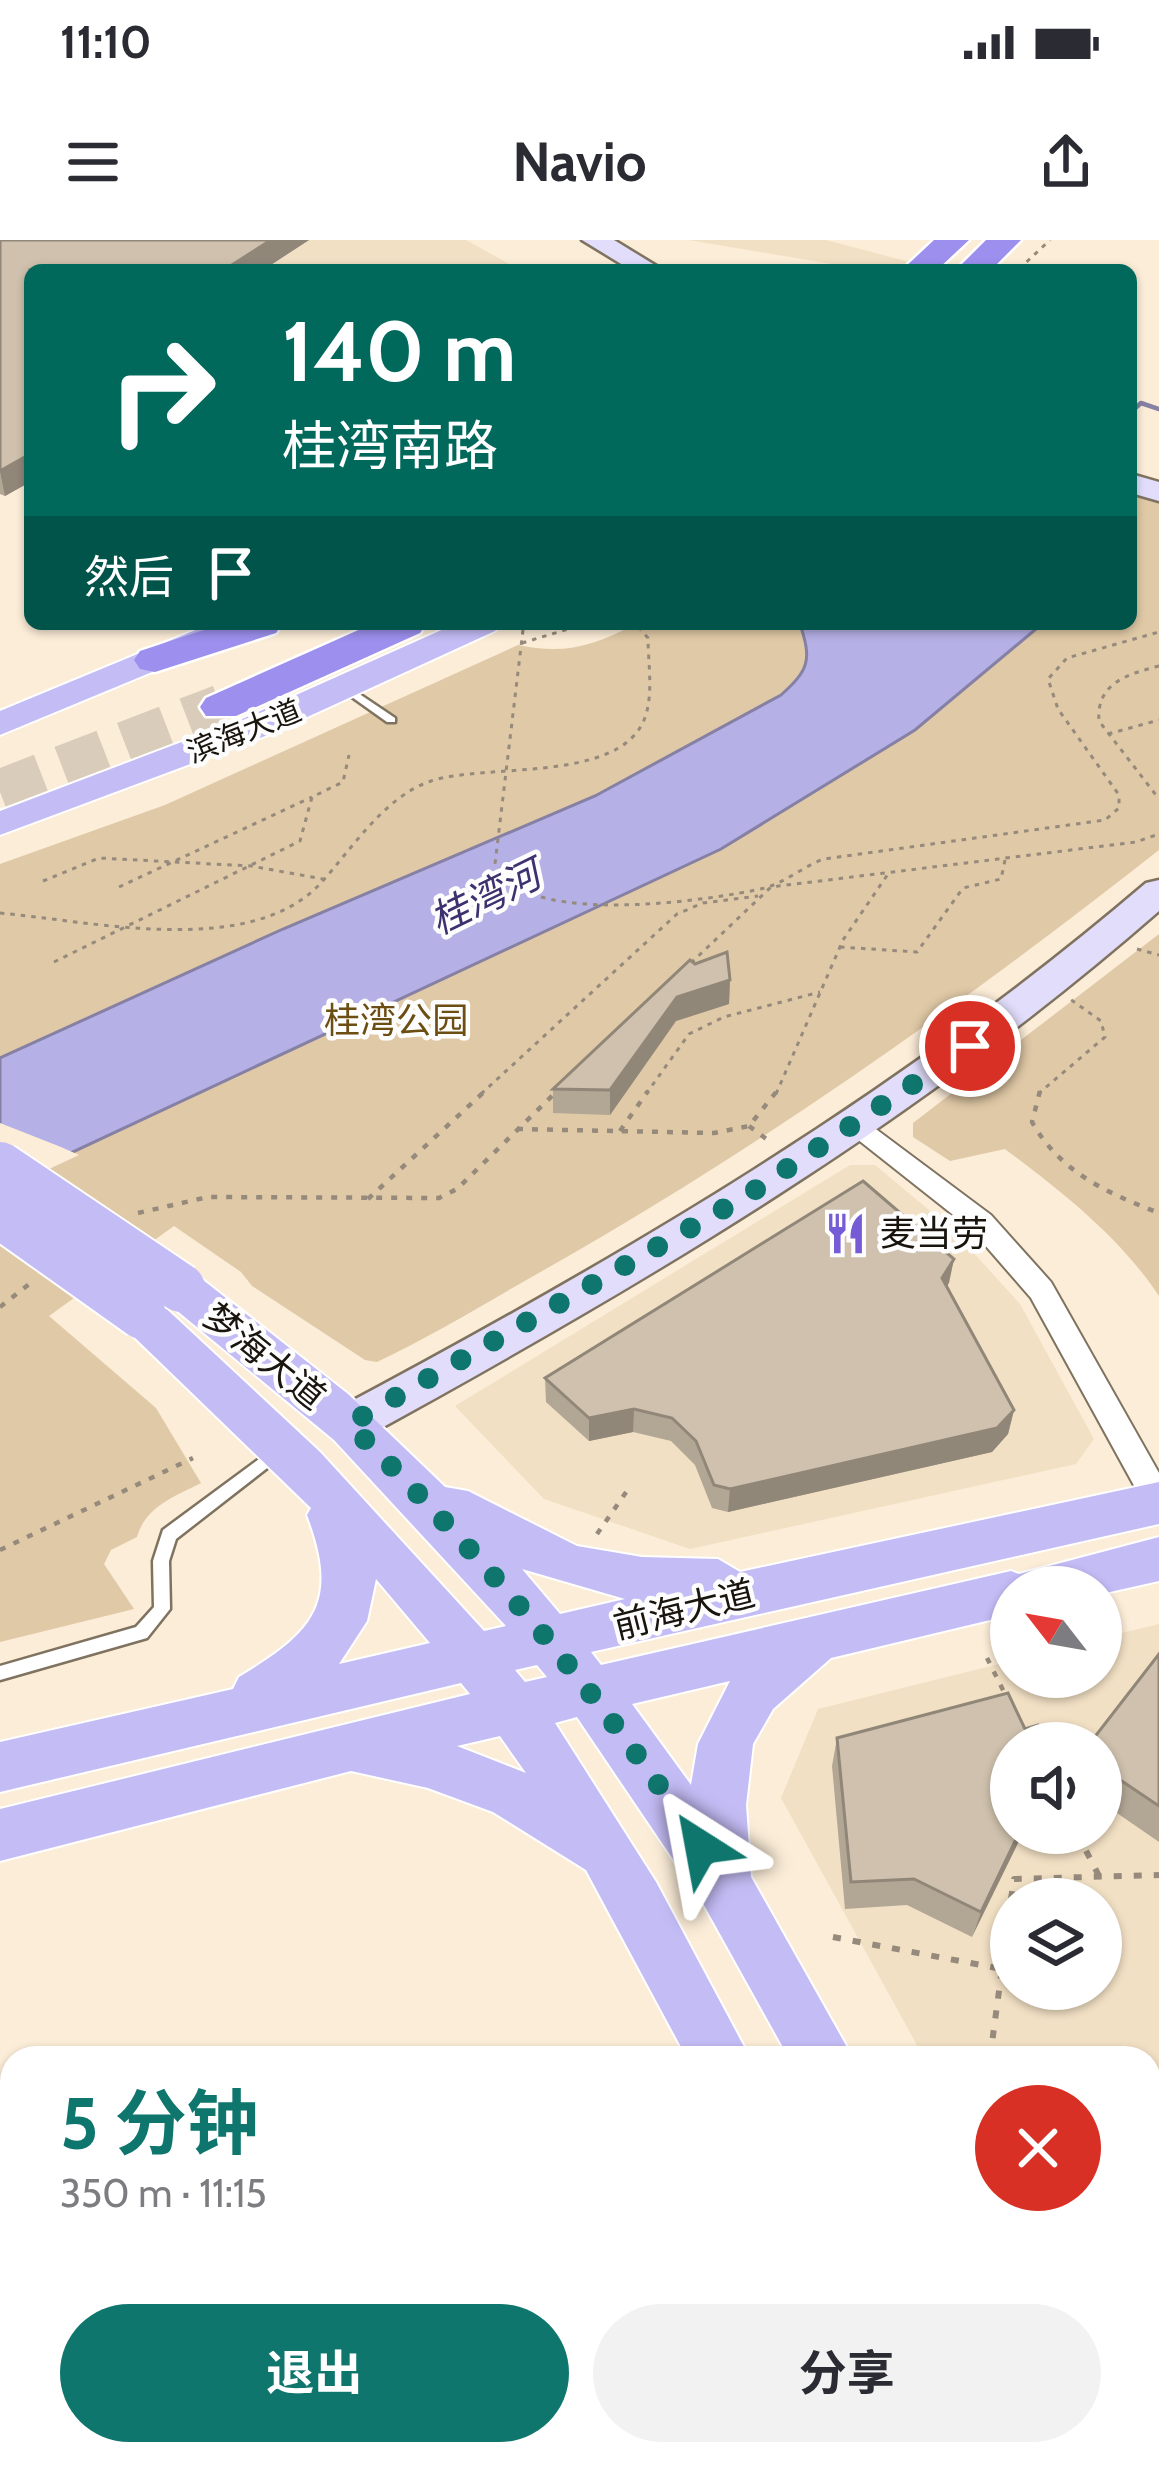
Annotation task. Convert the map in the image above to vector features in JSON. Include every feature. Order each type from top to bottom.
[{"type":"highway","points":[[925,264],[952,240]]},
{"type":"highway","points":[[979,264],[1005,240]]},
{"type":"highway","points":[[155,660],[244,630]]},
{"type":"highway","points":[[325,630],[206,697],[390,630]]},
{"type":"main road","points":[[0,724],[225,630]]},
{"type":"main road","name":"滨海大道","points":[[0,824],[346,688],[470,630]]},
{"type":"main road","name":"梦海大道","points":[[0,1166],[161,1302],[290,1458],[514,1710],[615,1868],[712,2046]]},
{"type":"main road","name":"梦海大道","points":[[0,1214],[161,1302],[349,1424],[399,1473],[592,1693],[725,1884],[815,2046]]},
{"type":"main road","points":[[227,1711],[307,1660],[349,1606],[353,1575],[348,1547],[330,1508],[290,1458]]},
{"type":"main road","points":[[399,1473],[509,1541],[598,1576],[645,1582],[806,1579]]},
{"type":"main road","name":"前海大道","points":[[0,1767],[227,1711],[1159,1502]]},
{"type":"main road","points":[[1122,1568],[1159,1559]]},
{"type":"main road","name":"前海大道","points":[[0,1835],[292,1760],[990,1598]]},
{"type":"main road","points":[[725,1884],[715,1797],[726,1737],[764,1681],[835,1634]]},
{"type":"main road","points":[[292,1760],[362,1752],[441,1766],[510,1792],[548,1814],[615,1868]]},
{"type":"street","points":[[595,240],[639,264]]},
{"type":"street","points":[[349,1424],[638,1262],[857,1124],[1074,969],[1159,891]]},
{"type":"street","points":[[857,1124],[981,1222],[1041,1291],[1159,1502]]},
{"type":"lane","points":[[346,688],[391,720]]},
{"type":"lane","points":[[0,1673],[141,1633],[162,1609],[160,1561],[169,1534],[290,1458]]},
{"type":"path","points":[[1024,264],[1050,240]]},
{"type":"path","points":[[523,630],[499,796],[495,864],[504,881],[522,894],[577,904],[686,896],[1136,842],[1159,834]]},
{"type":"path","points":[[522,643],[565,630]]},
{"type":"path","points":[[0,913],[228,925],[280,914],[323,879],[376,818],[408,791],[431,781],[607,754],[632,738],[644,722],[648,638],[641,630]]},
{"type":"path","points":[[680,974],[793,870],[824,859],[1105,820],[1119,808],[1119,795],[1058,709],[1048,679],[1067,658],[1159,632]]},
{"type":"path","points":[[1159,666],[1119,679],[1099,698],[1099,721],[1159,799]]},
{"type":"path","points":[[1108,734],[1159,720]]},
{"type":"path","points":[[119,887],[343,782],[349,754]]},
{"type":"path","points":[[54,962],[299,841],[312,797]]},
{"type":"path","points":[[43,881],[99,858],[250,866],[323,879]]},
{"type":"path","points":[[840,947],[917,952],[962,888],[1001,879],[1005,859]]},
{"type":"path","points":[[517,1129],[714,1133],[749,1126],[774,1098],[840,947],[888,874]]},
{"type":"path","points":[[368,1199],[677,914],[703,903],[761,896]]},
{"type":"path","points":[[1131,948],[1159,956]]},
{"type":"path","points":[[620,1131],[689,1034],[724,1017],[820,992]]},
{"type":"path","points":[[1068,998],[1101,1021],[1105,1037],[1048,1077],[1037,1092],[1031,1122],[1054,1156],[1092,1184],[1159,1213]]},
{"type":"path","points":[[122,1221],[149,1207],[208,1197],[439,1198],[458,1189],[566,1082]]},
{"type":"path","points":[[749,1126],[773,1144]]},
{"type":"path","points":[[0,1307],[47,1270]]},
{"type":"path","points":[[0,1550],[193,1458]]},
{"type":"path","points":[[594,1538],[629,1488]]},
{"type":"path","points":[[987,1658],[1009,1700]]},
{"type":"path","points":[[1088,1854],[1099,1876]]},
{"type":"path","points":[[1042,1878],[1159,1875]]},
{"type":"path","points":[[833,1937],[990,1967]]},
{"type":"path","points":[[992,2046],[996,2010]]},
{"type":"shaded area","points":[[0,240],[466,240],[509,264],[24,264]]},
{"type":"shaded area","points":[[689,240],[826,240],[917,264],[831,264]]},
{"type":"shaded area","points":[[850,1165],[875,1165],[953,1230],[1020,1304],[1094,1439],[1076,1464],[690,1549],[544,1499],[455,1406]]},
{"type":"shaded area","points":[[1159,1624],[1159,2046],[917,2046],[781,1798],[818,1709],[990,1666],[990,1698],[1122,1698],[1122,1633]]},
{"type":"green space","name":"桂湾公园","points":[[1137,496],[1159,503],[1159,850],[1011,963],[782,1124],[625,1223],[377,1362],[365,1360],[252,1286],[241,1272],[174,1226],[49,1316],[156,1408],[201,1483],[162,1504],[147,1517],[137,1537],[111,1550],[104,1564],[134,1609],[0,1642],[0,864],[165,805],[518,645],[550,649],[623,630],[1137,630]]},
{"type":"green space","points":[[1159,934],[1159,1296],[1108,1234],[1005,1149],[950,1161],[913,1137],[913,1123]]},
{"type":"water","name":"桂湾河","points":[[802,630],[1035,630],[915,730],[721,849],[0,1186],[0,1058],[283,929],[595,796],[781,695],[806,664]]},
{"type":"pier","points":[[0,1123],[61,1147],[79,1155],[0,1192]]},
{"type":"building","points":[[0,240],[271,240],[233,264],[24,264],[24,457],[0,471]]},
{"type":"building","points":[[727,952],[730,980],[677,997],[610,1090],[553,1089],[690,960],[695,964]]},
{"type":"building","points":[[863,1181],[954,1259],[942,1278],[1014,1410],[997,1428],[730,1489],[714,1485],[696,1441],[672,1418],[634,1409],[589,1418],[545,1378]]},
{"type":"building","points":[[1159,1654],[1159,1806],[1122,1781],[1122,1722],[1106,1722]]},
{"type":"building","points":[[990,1698],[1010,1698],[1022,1722],[990,1722],[990,1854],[1009,1854],[997,1878],[990,1878],[990,1893],[981,1912],[914,1879],[851,1882],[837,1738]]},
{"type":"waterway","points":[[1137,407],[1141,403],[1159,409]]},
{"type":"tunnel","points":[[0,792],[221,707]]},
{"type":"place","name":"麦当劳","points":[[846,1233]]},
{"type":"route","points":[[701,1847],[592,1693],[518,1604],[349,1424],[638,1262],[835,1139],[970,1046]]}]
